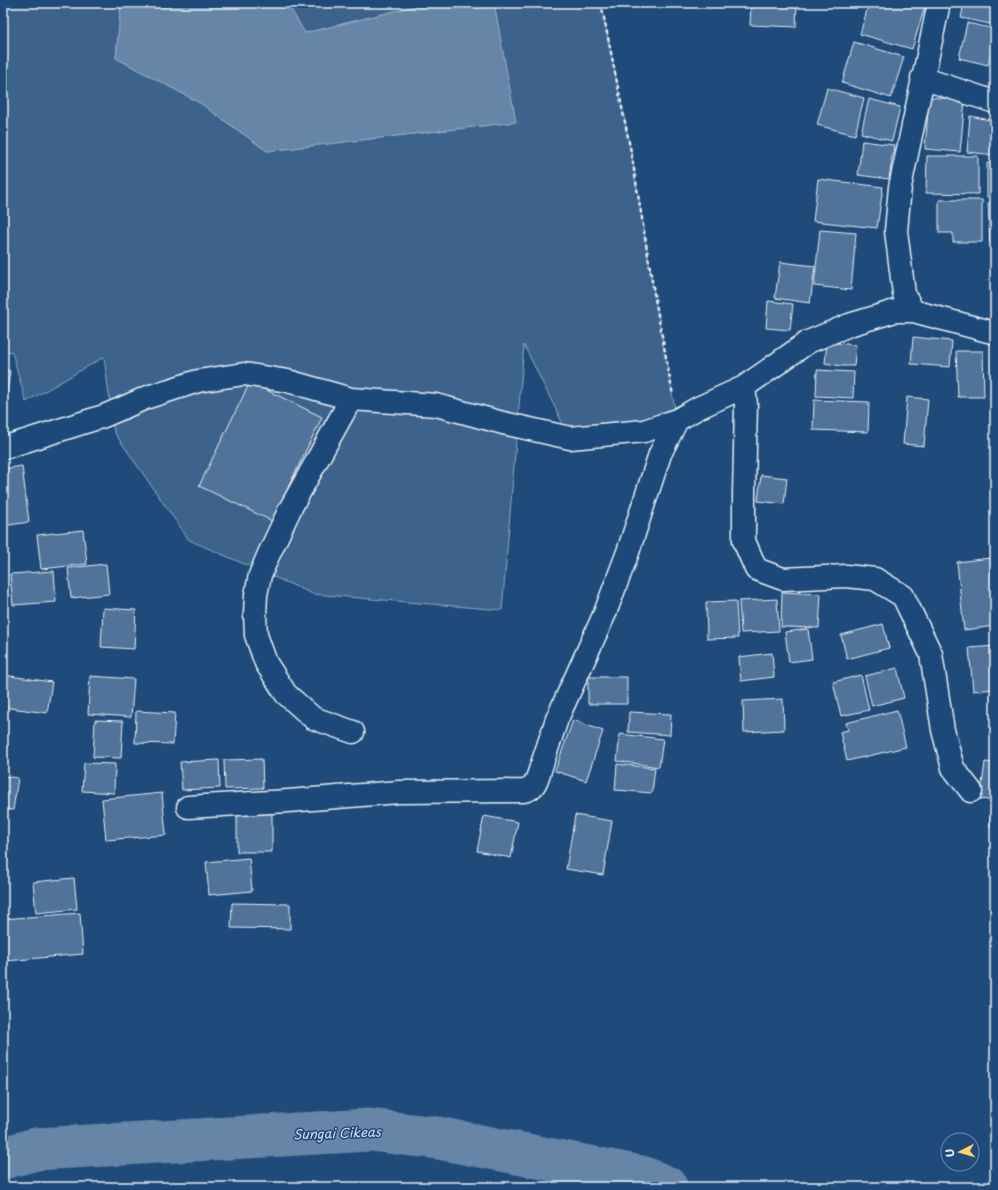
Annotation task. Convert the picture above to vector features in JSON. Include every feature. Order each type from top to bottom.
[{"type":"street","points":[[913,311],[904,294],[896,231],[900,187],[939,3]]},
{"type":"street","points":[[922,78],[995,102]]},
{"type":"street","points":[[3,448],[104,416],[148,397],[198,381],[244,374],[288,381],[351,399],[436,405],[503,423],[570,438],[644,431],[677,420],[698,408],[744,387],[808,342],[849,325],[895,311],[913,311],[995,333]]},
{"type":"street","points":[[744,387],[746,404],[744,541],[756,569],[783,579],[846,576],[875,579],[903,596],[931,654],[943,730],[953,768],[971,791]]},
{"type":"street","points":[[351,399],[290,508],[268,556],[260,575],[255,614],[256,635],[266,663],[286,694],[313,718],[353,732]]},
{"type":"street","points":[[188,807],[288,802],[399,792],[523,791],[532,788],[537,779],[557,719],[605,613],[628,552],[660,454],[677,420]]},
{"type":"path","points":[[601,3],[632,157],[654,293],[677,420]]},
{"type":"shaded area","points":[[3,3],[121,3],[116,58],[200,103],[267,151],[515,122],[494,3],[601,3],[632,157],[654,293],[677,420],[570,438],[524,345],[502,610],[313,594],[189,540],[114,432],[104,357],[26,402],[12,352],[3,350]]},
{"type":"shaded area","points":[[121,3],[287,3],[305,33],[428,3],[494,3],[516,122],[267,151],[200,103],[116,58]]},
{"type":"shaded area","points":[[287,3],[428,3],[305,33]]},
{"type":"building","points":[[751,3],[797,3],[796,27],[750,25]]},
{"type":"building","points":[[869,3],[926,3],[912,49],[860,34]]},
{"type":"building","points":[[964,3],[995,3],[995,25],[961,18]]},
{"type":"building","points":[[967,23],[995,29],[995,37],[988,65],[959,58]]},
{"type":"building","points":[[854,42],[904,57],[891,98],[842,83]]},
{"type":"building","points":[[827,88],[864,98],[855,135],[817,125]]},
{"type":"building","points":[[929,97],[965,100],[960,152],[925,149]]},
{"type":"building","points":[[869,99],[900,107],[892,141],[861,133]]},
{"type":"building","points":[[970,116],[995,121],[995,155],[967,152]]},
{"type":"building","points":[[862,141],[894,145],[889,179],[858,175]]},
{"type":"building","points":[[927,156],[978,156],[978,194],[926,193]]},
{"type":"building","points":[[987,163],[995,163],[995,197],[987,197]]},
{"type":"building","points":[[818,179],[883,187],[877,228],[813,221]]},
{"type":"building","points":[[939,200],[982,200],[982,242],[953,242],[953,233],[939,233]]},
{"type":"building","points":[[988,203],[995,203],[995,244],[990,244]]},
{"type":"building","points":[[820,230],[856,233],[851,290],[814,286]]},
{"type":"building","points":[[780,262],[815,266],[810,303],[775,298]]},
{"type":"building","points":[[768,301],[793,304],[790,330],[766,328]]},
{"type":"building","points":[[913,337],[952,341],[950,367],[911,364]]},
{"type":"building","points":[[827,342],[856,345],[854,366],[841,366],[825,363]]},
{"type":"building","points":[[956,351],[983,351],[984,397],[958,397]]},
{"type":"building","points":[[991,362],[995,362],[995,400],[994,400]]},
{"type":"building","points":[[3,370],[10,371],[4,414],[3,414]]},
{"type":"building","points":[[817,370],[854,372],[853,398],[816,396]]},
{"type":"building","points":[[250,382],[322,417],[272,521],[199,486]]},
{"type":"building","points":[[907,397],[928,399],[924,446],[903,444]]},
{"type":"building","points":[[814,400],[869,402],[868,432],[813,430]]},
{"type":"building","points":[[22,466],[29,522],[3,526],[3,469]]},
{"type":"building","points":[[761,475],[787,478],[784,504],[758,501]]},
{"type":"building","points":[[83,530],[87,564],[41,569],[37,535]]},
{"type":"building","points":[[990,558],[995,608],[995,626],[964,630],[957,562]]},
{"type":"building","points":[[106,564],[109,594],[71,598],[68,568]]},
{"type":"building","points":[[54,571],[56,602],[13,605],[10,574]]},
{"type":"building","points":[[782,592],[821,594],[819,628],[781,627]]},
{"type":"building","points":[[777,599],[779,631],[741,633],[739,601]]},
{"type":"building","points":[[736,601],[738,638],[707,639],[706,602]]},
{"type":"building","points":[[103,608],[136,610],[134,649],[101,647]]},
{"type":"building","points":[[883,624],[889,648],[847,659],[841,635]]},
{"type":"building","points":[[808,629],[812,659],[789,662],[785,632]]},
{"type":"building","points":[[995,646],[995,689],[973,691],[969,648]]},
{"type":"building","points":[[772,653],[774,677],[741,681],[739,657]]},
{"type":"building","points":[[897,668],[904,698],[872,706],[865,676]]},
{"type":"building","points":[[3,675],[52,682],[47,713],[3,707]]},
{"type":"building","points":[[861,675],[869,710],[841,716],[833,682]]},
{"type":"building","points":[[90,676],[134,679],[131,717],[88,714]]},
{"type":"building","points":[[588,677],[627,677],[627,704],[588,704]]},
{"type":"building","points":[[783,699],[784,730],[744,732],[743,701]]},
{"type":"building","points":[[897,710],[906,747],[847,761],[840,732],[848,730],[846,723]]},
{"type":"building","points":[[136,711],[175,713],[173,744],[135,743]]},
{"type":"building","points":[[629,712],[671,714],[670,735],[628,732]]},
{"type":"building","points":[[95,720],[123,721],[121,758],[93,757]]},
{"type":"building","points":[[573,720],[603,731],[586,781],[555,771]]},
{"type":"building","points":[[620,734],[663,739],[659,767],[617,761]]},
{"type":"building","points":[[262,759],[263,788],[225,789],[224,760]]},
{"type":"building","points":[[219,760],[220,788],[182,790],[180,762]]},
{"type":"building","points":[[985,762],[995,763],[995,801],[980,799]]},
{"type":"building","points":[[84,763],[115,764],[114,793],[82,791]]},
{"type":"building","points":[[617,764],[655,768],[652,793],[615,790]]},
{"type":"building","points":[[3,776],[18,778],[13,810],[3,809]]},
{"type":"building","points":[[162,793],[166,835],[106,840],[102,799]]},
{"type":"building","points":[[991,807],[995,807],[995,826],[990,826]]},
{"type":"building","points":[[237,810],[272,811],[272,852],[237,852]]},
{"type":"building","points":[[575,815],[612,821],[603,875],[566,869]]},
{"type":"building","points":[[484,816],[518,822],[511,858],[477,851]]},
{"type":"building","points":[[249,858],[252,891],[209,895],[206,862]]},
{"type":"building","points":[[74,878],[77,909],[36,913],[33,882]]},
{"type":"building","points":[[3,894],[6,914],[3,915]]},
{"type":"building","points":[[232,903],[290,904],[290,929],[231,928]]},
{"type":"building","points":[[80,913],[83,954],[6,961],[3,919]]},
{"type":"waterway","name":"Sungai Cikeas","points":[[3,1158],[36,1149],[370,1130],[438,1138],[642,1177],[666,1187]]}]
